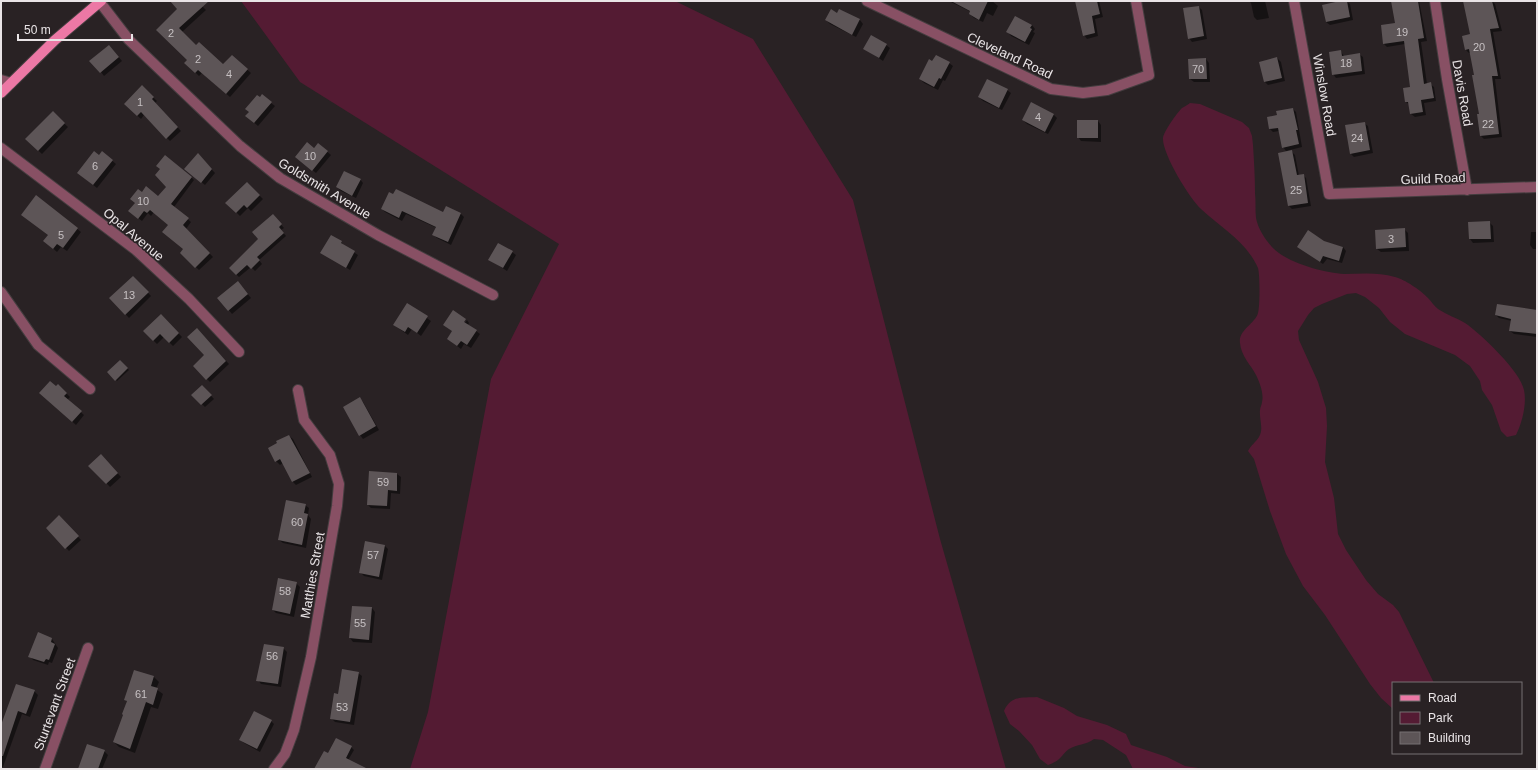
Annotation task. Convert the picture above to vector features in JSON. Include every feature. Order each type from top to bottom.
[{"type":"main road","points":[[1,93],[6,81],[100,1]]},
{"type":"street","name":"Goldsmith Avenue","points":[[100,1],[130,40],[240,146],[280,178],[378,235],[493,295]]},
{"type":"street","name":"Cleveland Road","points":[[866,1],[1051,89],[1083,93],[1107,90],[1149,75],[1136,1]]},
{"type":"street","name":"Winslow Road","points":[[1294,1],[1329,194]]},
{"type":"street","name":"Davis Road","points":[[1435,1],[1467,190]]},
{"type":"street","name":"Opal Avenue","points":[[1,148],[136,250],[189,299],[239,352]]},
{"type":"street","name":"Guild Road","points":[[1329,194],[1537,187]]},
{"type":"street","points":[[1,292],[38,345],[90,388]]},
{"type":"street","name":"Matthies Street","points":[[274,769],[285,754],[296,723],[311,657],[337,506],[339,484],[330,455],[304,420],[298,390]]},
{"type":"street","name":"Sturtevant Street","points":[[45,769],[88,648]]},
{"type":"green space","points":[[241,1],[675,1],[753,39],[853,200],[940,539],[1006,769],[410,769],[428,712],[491,379],[559,244],[300,82]]},
{"type":"green space","points":[[1190,103],[1200,104],[1242,122],[1249,128],[1253,145],[1256,218],[1263,235],[1280,254],[1297,263],[1327,272],[1344,274],[1382,274],[1399,278],[1408,283],[1425,295],[1435,307],[1465,323],[1481,336],[1516,373],[1524,390],[1524,407],[1520,425],[1516,435],[1507,437],[1501,431],[1492,405],[1482,390],[1480,381],[1470,366],[1455,355],[1405,334],[1390,322],[1379,308],[1365,297],[1356,293],[1347,294],[1314,308],[1298,331],[1299,340],[1318,382],[1326,408],[1327,426],[1325,462],[1334,498],[1338,534],[1346,550],[1366,580],[1378,594],[1393,605],[1399,612],[1434,682],[1392,682],[1392,708],[1381,698],[1370,684],[1325,615],[1303,586],[1286,554],[1270,511],[1254,459],[1248,451],[1258,439],[1260,434],[1260,410],[1262,396],[1261,388],[1254,371],[1242,352],[1240,338],[1258,313],[1259,272],[1253,258],[1240,242],[1196,204],[1172,165],[1164,145],[1163,138],[1171,122],[1182,108]]},
{"type":"green space","points":[[1037,697],[1064,708],[1077,716],[1107,725],[1126,734],[1131,745],[1167,757],[1185,766],[1205,769],[1133,769],[1126,755],[1103,740],[1094,739],[1069,749],[1058,760],[1048,765],[1040,759],[1032,745],[1010,724],[1004,711],[1010,702],[1018,698]]},
{"type":"building","points":[[170,1],[209,1],[179,28],[196,45],[199,42],[223,64],[232,55],[248,69],[226,94],[198,70],[195,73],[184,63],[187,60],[156,30],[177,9]]},
{"type":"building","points":[[951,1],[988,1],[979,20],[969,14],[970,11]]},
{"type":"building","points":[[1075,1],[1097,1],[1100,14],[1092,16],[1095,33],[1083,36]]},
{"type":"building","points":[[1347,1],[1350,17],[1326,22],[1322,5]]},
{"type":"building","points":[[1391,1],[1418,1],[1424,38],[1418,39],[1424,84],[1431,82],[1434,98],[1421,100],[1423,112],[1410,114],[1408,102],[1405,102],[1403,88],[1410,87],[1404,41],[1383,44],[1381,25],[1395,23]]},
{"type":"building","points":[[1463,1],[1492,1],[1499,28],[1490,29],[1498,76],[1492,76],[1499,134],[1480,136],[1477,114],[1479,114],[1472,75],[1474,75],[1469,49],[1465,50],[1462,36],[1470,34]]},
{"type":"building","points":[[1199,6],[1204,36],[1188,39],[1183,8]]},
{"type":"building","points":[[831,9],[837,13],[839,9],[860,19],[852,35],[825,20]]},
{"type":"building","points":[[1015,16],[1032,25],[1030,28],[1032,29],[1025,42],[1006,32]]},
{"type":"building","points":[[871,35],[887,44],[879,58],[863,49]]},
{"type":"building","points":[[109,45],[119,57],[100,73],[89,61]]},
{"type":"building","points":[[1341,50],[1342,56],[1360,53],[1362,71],[1332,75],[1329,52]]},
{"type":"building","points":[[936,55],[950,62],[941,79],[939,78],[934,87],[919,79],[929,59],[932,61]]},
{"type":"building","points":[[1277,57],[1282,78],[1264,82],[1259,62]]},
{"type":"building","points":[[1206,58],[1207,79],[1189,79],[1188,59]]},
{"type":"building","points":[[987,79],[1008,89],[999,108],[978,97]]},
{"type":"building","points":[[142,85],[154,97],[152,99],[178,127],[166,139],[141,112],[137,116],[124,104]]},
{"type":"building","points":[[262,94],[272,102],[254,123],[245,116],[249,112],[245,109],[257,95],[260,97]]},
{"type":"building","points":[[1031,102],[1054,114],[1045,132],[1022,120]]},
{"type":"building","points":[[1293,108],[1298,130],[1296,130],[1299,144],[1282,148],[1278,128],[1269,129],[1267,117],[1277,115],[1276,111]]},
{"type":"building","points":[[53,111],[65,123],[38,151],[25,139]]},
{"type":"building","points":[[1077,120],[1098,120],[1098,138],[1077,138]]},
{"type":"building","points":[[1365,122],[1370,150],[1350,154],[1345,125]]},
{"type":"building","points":[[307,142],[314,148],[318,143],[328,151],[312,171],[295,157]]},
{"type":"building","points":[[1292,150],[1297,175],[1304,174],[1308,203],[1288,206],[1278,153]]},
{"type":"building","points":[[94,151],[99,155],[102,151],[113,160],[93,185],[77,173]]},
{"type":"building","points":[[198,153],[212,169],[201,183],[184,169]]},
{"type":"building","points":[[165,155],[192,177],[171,204],[189,218],[183,225],[210,253],[195,268],[180,253],[183,249],[162,232],[168,225],[150,210],[147,213],[144,211],[138,219],[128,211],[135,203],[130,199],[138,189],[142,192],[146,186],[158,196],[166,187],[155,175],[160,169],[156,166]]},
{"type":"building","points":[[344,171],[361,179],[352,196],[336,187]]},
{"type":"building","points":[[247,182],[260,195],[247,208],[244,205],[236,213],[225,203]]},
{"type":"building","points":[[396,189],[443,212],[446,206],[461,213],[448,242],[432,235],[436,227],[402,211],[399,218],[381,209],[389,192],[393,194]]},
{"type":"building","points":[[36,195],[78,228],[63,248],[57,244],[53,249],[43,241],[48,235],[21,215]]},
{"type":"building","points":[[273,214],[282,224],[279,227],[284,233],[257,257],[260,260],[251,269],[247,265],[236,275],[229,268],[258,239],[252,232]]},
{"type":"building","points":[[1490,221],[1491,239],[1469,239],[1468,222]]},
{"type":"building","points":[[1405,228],[1406,247],[1376,249],[1375,230]]},
{"type":"building","points":[[1308,230],[1324,241],[1343,247],[1339,261],[1323,256],[1320,262],[1297,247]]},
{"type":"building","points":[[331,235],[355,251],[346,268],[320,253]]},
{"type":"building","points":[[498,243],[513,251],[503,268],[488,260]]},
{"type":"building","points":[[133,276],[149,292],[125,315],[109,298]]},
{"type":"building","points":[[238,281],[248,294],[228,311],[217,298]]},
{"type":"building","points":[[407,303],[428,316],[417,333],[408,327],[405,332],[393,325]]},
{"type":"building","points":[[1497,304],[1537,310],[1537,334],[1509,331],[1511,319],[1495,315]]},
{"type":"building","points":[[453,310],[466,319],[464,322],[477,330],[467,345],[461,341],[457,346],[447,339],[452,331],[443,325]]},
{"type":"building","points":[[161,314],[179,333],[169,343],[160,334],[153,341],[143,331]]},
{"type":"building","points":[[197,328],[226,361],[206,380],[193,366],[204,355],[187,337]]},
{"type":"building","points":[[120,360],[128,368],[115,381],[107,372]]},
{"type":"building","points":[[50,381],[56,386],[58,384],[67,393],[64,396],[82,411],[72,422],[39,393]]},
{"type":"building","points":[[202,385],[212,395],[201,405],[191,395]]},
{"type":"building","points":[[360,397],[376,426],[359,436],[343,407]]},
{"type":"building","points":[[289,435],[310,473],[292,482],[280,459],[275,462],[268,448],[277,443],[276,441]]},
{"type":"building","points":[[101,454],[118,473],[106,484],[88,466]]},
{"type":"building","points":[[369,471],[397,473],[397,491],[388,490],[387,506],[367,505]]},
{"type":"building","points":[[286,500],[306,504],[304,513],[308,514],[302,545],[278,540]]},
{"type":"building","points":[[59,515],[79,536],[65,549],[46,528]]},
{"type":"building","points":[[365,541],[385,545],[379,577],[359,573]]},
{"type":"building","points":[[278,578],[297,582],[290,614],[272,610]]},
{"type":"building","points":[[352,606],[372,607],[369,640],[349,638]]},
{"type":"building","points":[[38,632],[52,638],[51,642],[55,644],[49,660],[46,659],[44,662],[28,657]]},
{"type":"building","points":[[264,644],[284,647],[278,684],[256,681]]},
{"type":"building","points":[[342,669],[359,672],[350,722],[330,719],[334,693],[338,694]]},
{"type":"building","points":[[134,670],[154,676],[151,686],[158,688],[153,705],[146,702],[130,749],[113,742],[123,715],[122,714],[127,701],[124,700]]},
{"type":"building","points":[[16,684],[35,690],[26,714],[18,711],[3,756],[1,756],[1,725]]},
{"type":"building","points":[[254,711],[272,720],[257,749],[239,740]]},
{"type":"building","points":[[336,738],[352,746],[346,758],[368,769],[314,769],[324,751],[328,753]]},
{"type":"building","points":[[87,744],[105,750],[98,769],[78,769]]}]
